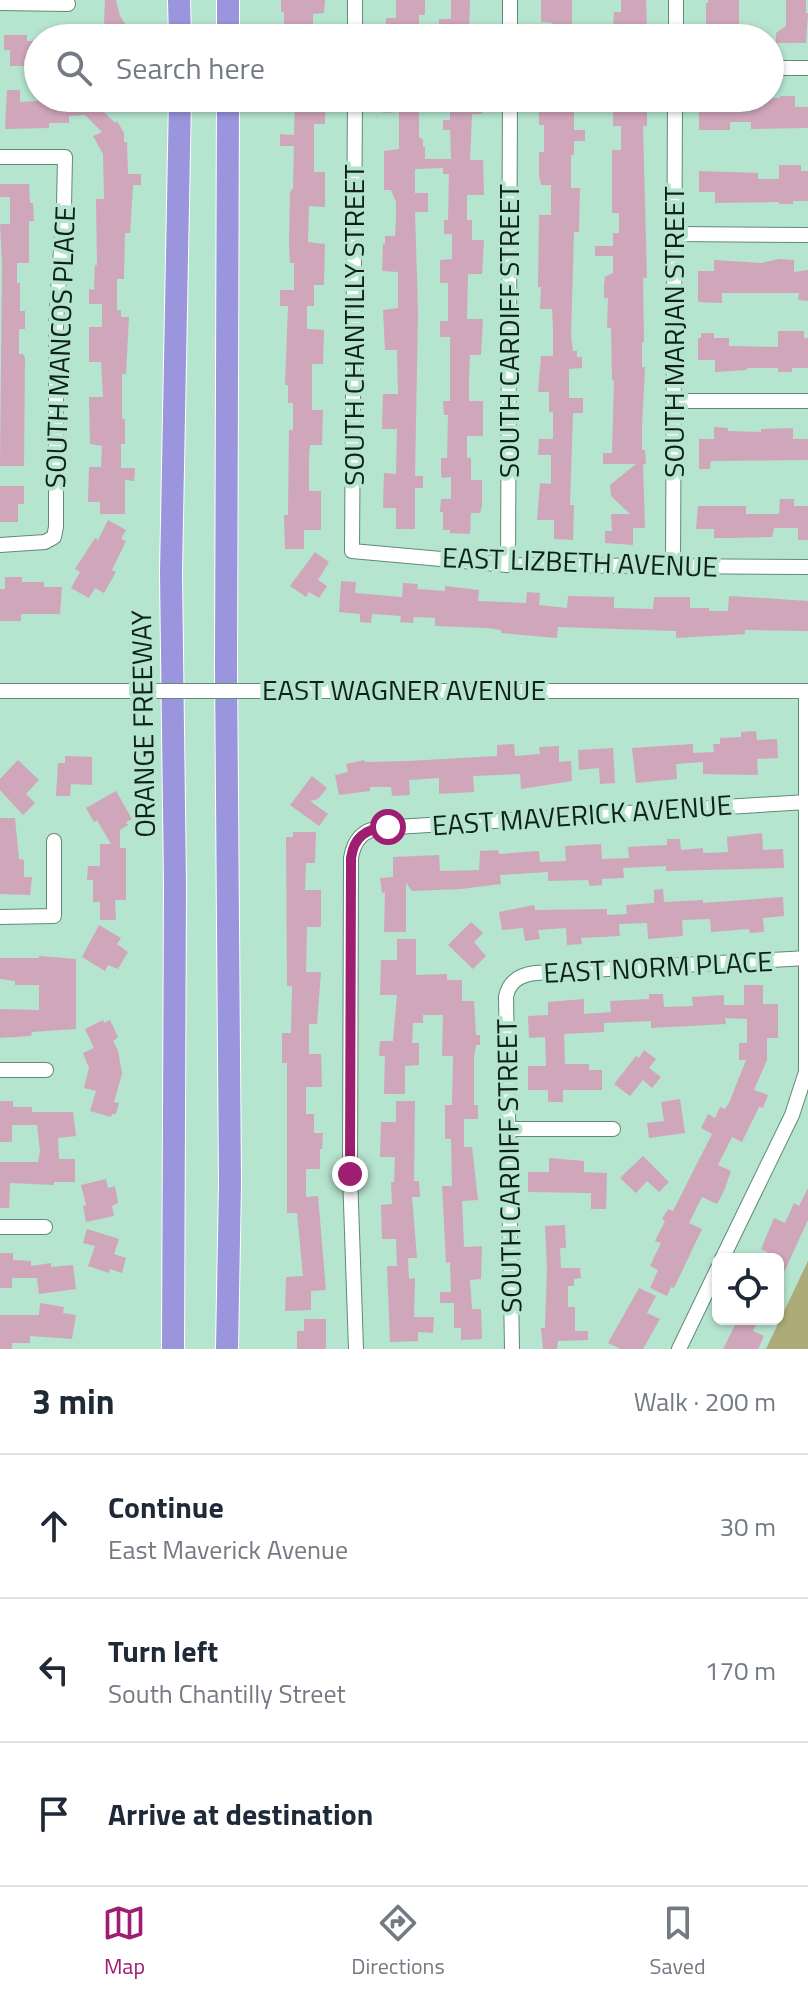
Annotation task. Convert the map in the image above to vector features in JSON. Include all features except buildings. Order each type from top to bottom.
[{"type":"highway","points":[[179,0],[180,24]]},
{"type":"highway","points":[[228,0],[228,24]]},
{"type":"highway","name":"ORANGE FREEWAY","points":[[173,1349],[175,884],[171,573],[180,112]]},
{"type":"highway","points":[[227,1349],[230,1184],[226,665],[228,112]]},
{"type":"highway","points":[[230,1184],[242,1349]]},
{"type":"street","points":[[355,0],[355,24]]},
{"type":"street","points":[[510,0],[510,24]]},
{"type":"street","points":[[676,0],[676,24]]},
{"type":"street","points":[[0,3],[68,4]]},
{"type":"street","points":[[784,68],[808,68]]},
{"type":"street","name":"SOUTH CHANTILLY STREET","points":[[352,551],[355,112]]},
{"type":"street","name":"SOUTH CARDIFF STREET","points":[[508,565],[510,112]]},
{"type":"street","name":"SOUTH MARJAN STREET","points":[[673,566],[675,112]]},
{"type":"street","name":"SOUTH MANCOS PLACE","points":[[0,157],[65,157],[63,236],[56,306],[56,527],[54,537],[45,542],[0,545]]},
{"type":"street","points":[[675,234],[808,235]]},
{"type":"street","points":[[674,401],[808,401]]},
{"type":"street","name":"EAST LIZBETH AVENUE","points":[[352,551],[508,565],[808,567]]},
{"type":"street","name":"EAST WAGNER AVENUE","points":[[0,691],[807,691]]},
{"type":"street","points":[[725,1253],[792,1115],[808,1061],[807,691]]},
{"type":"street","name":"EAST MAVERICK AVENUE","points":[[356,1349],[350,1174],[351,858],[359,837],[380,828],[807,802]]},
{"type":"street","points":[[0,917],[54,916],[54,841]]},
{"type":"street","name":"EAST NORM PLACE","points":[[512,984],[521,977],[535,973],[808,958]]},
{"type":"street","name":"SOUTH CARDIFF STREET","points":[[512,984],[506,997],[512,1349]]},
{"type":"street","points":[[0,1070],[46,1070]]},
{"type":"street","points":[[506,1129],[613,1129]]},
{"type":"street","points":[[0,1227],[45,1227]]},
{"type":"street","points":[[679,1349],[712,1280]]},
{"type":"shaded area","points":[[808,1261],[808,1349],[766,1349],[777,1325],[784,1325],[784,1311]]},
{"type":"route","points":[[350,1174],[351,858],[354,846],[363,833],[388,827]]}]
